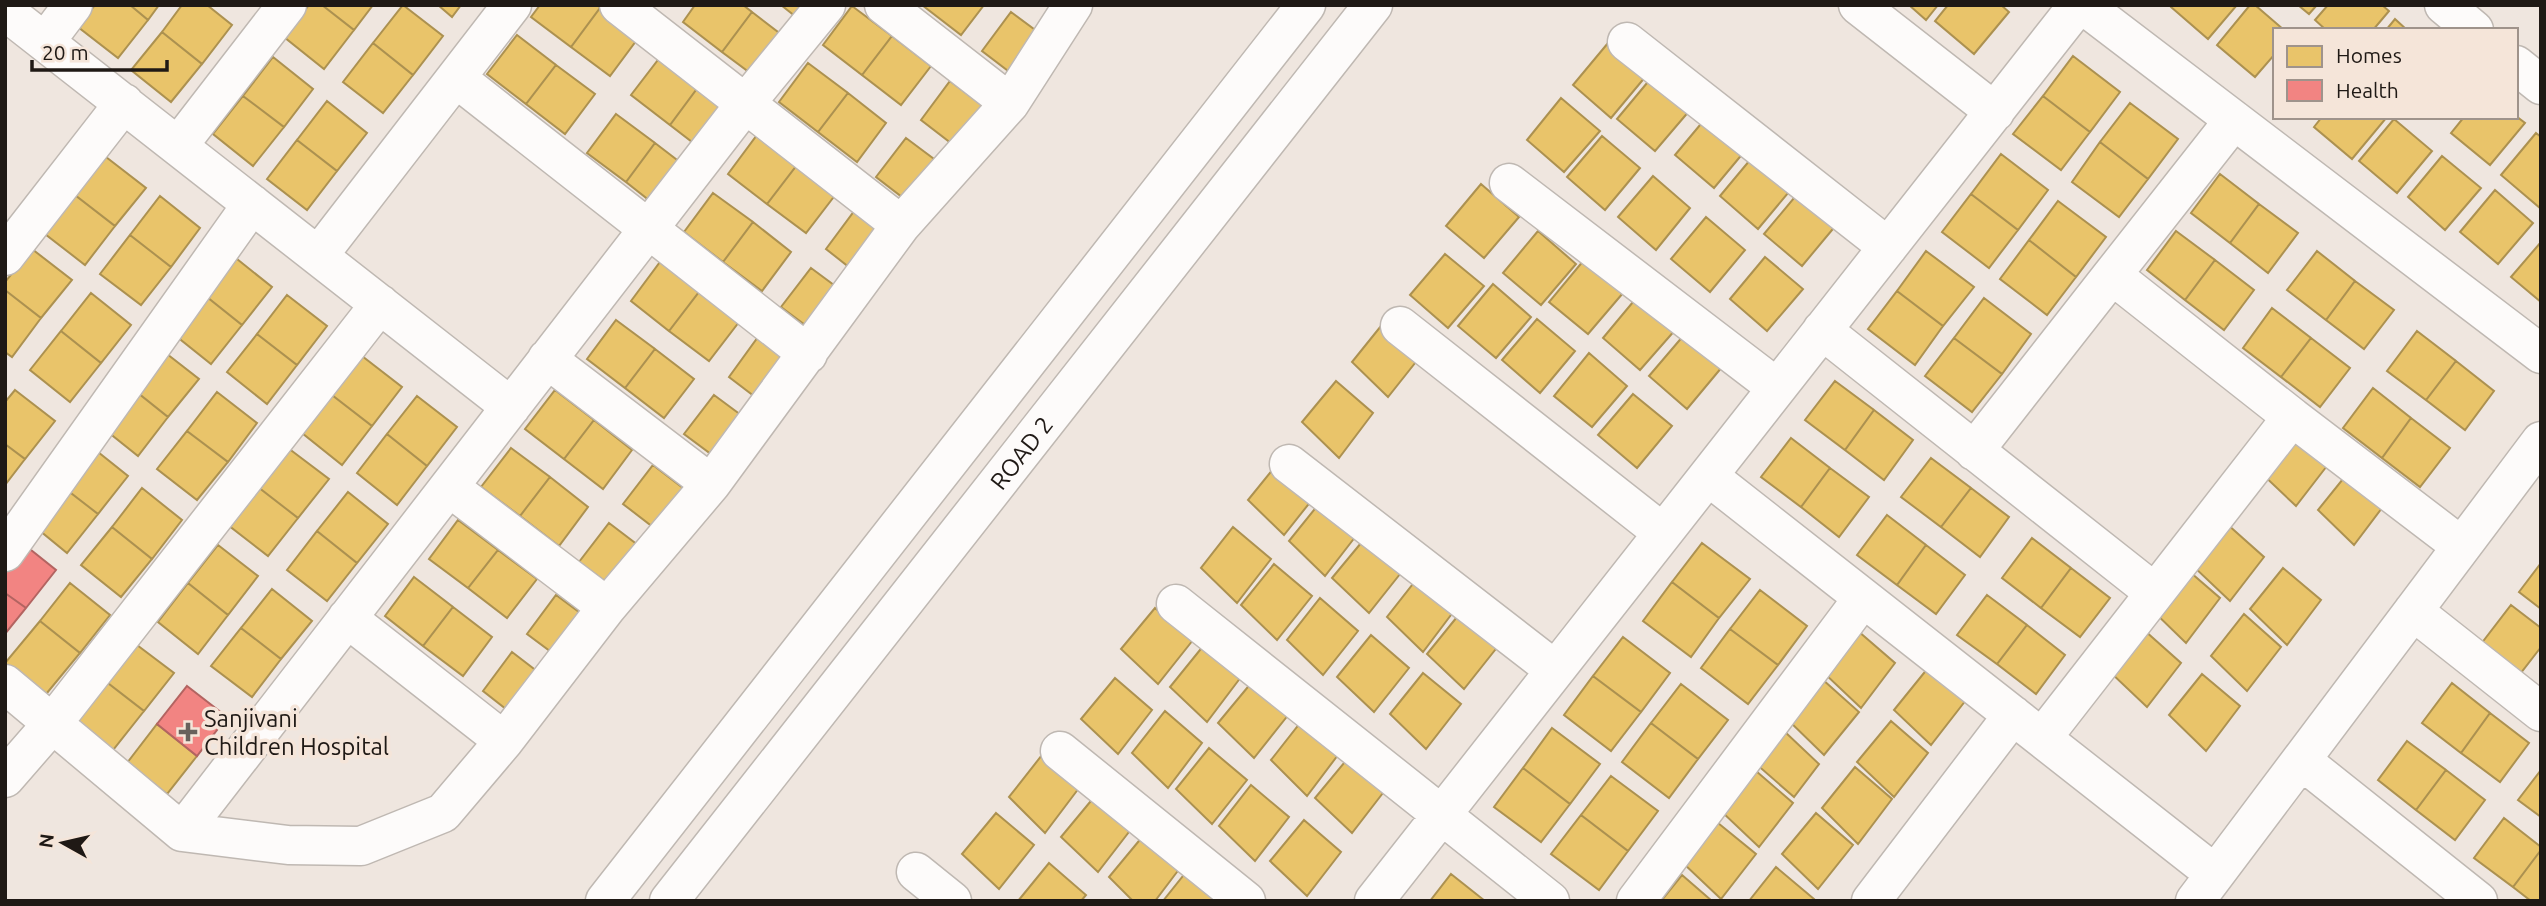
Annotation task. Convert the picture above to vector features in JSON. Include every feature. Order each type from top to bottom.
[{"type":"street","points":[[45,42],[73,5]]},
{"type":"street","points":[[178,146],[287,5]]},
{"type":"street","points":[[318,256],[512,5]]},
{"type":"street","points":[[619,5],[901,225]]},
{"type":"street","points":[[182,832],[745,104],[825,5]]},
{"type":"street","points":[[884,5],[1010,103]]},
{"type":"street","points":[[5,684],[182,832],[288,845],[361,846],[443,813],[504,741],[607,607],[710,484],[901,225],[1010,103],[1073,5]]},
{"type":"street","points":[[605,901],[1306,5]]},
{"type":"street","name":"ROAD 2","points":[[669,901],[1373,5]]},
{"type":"street","points":[[1858,5],[1995,111]]},
{"type":"street","points":[[1374,901],[2081,5],[2541,354]]},
{"type":"street","points":[[2444,5],[2472,28]]},
{"type":"street","points":[[5,10],[511,407]]},
{"type":"street","points":[[1627,42],[1888,247]]},
{"type":"street","points":[[2518,67],[2541,85]]},
{"type":"street","points":[[456,78],[808,354]]},
{"type":"street","points":[[5,256],[124,103]]},
{"type":"street","points":[[1974,451],[2234,120]]},
{"type":"street","points":[[1509,183],[1777,388]]},
{"type":"street","points":[[5,552],[252,204]]},
{"type":"street","points":[[2112,275],[2461,546]]},
{"type":"street","points":[[5,778],[52,724],[380,304]]},
{"type":"street","points":[[1400,326],[1663,533]]},
{"type":"street","points":[[1822,330],[2155,593]]},
{"type":"street","points":[[547,359],[710,484]]},
{"type":"street","points":[[1871,901],[2028,727],[2155,593],[2292,417]]},
{"type":"street","points":[[1708,476],[2028,727],[2205,887],[2541,441]]},
{"type":"street","points":[[1289,464],[1555,670]]},
{"type":"street","points":[[449,487],[607,607]]},
{"type":"street","points":[[1636,901],[1863,598]]},
{"type":"street","points":[[1176,604],[1550,901]]},
{"type":"street","points":[[2413,611],[2541,712]]},
{"type":"street","points":[[347,618],[504,741]]},
{"type":"street","points":[[1060,751],[1246,901]]},
{"type":"street","points":[[2301,760],[2478,901]]},
{"type":"street","points":[[916,872],[952,901]]},
{"type":"building: Homes","points":[[95,5],[130,5],[148,20],[118,58],[78,27]]},
{"type":"building: Homes","points":[[130,5],[159,5],[148,20]]},
{"type":"building: Homes","points":[[182,5],[207,5],[232,25],[202,64],[162,32]]},
{"type":"building: Homes","points":[[309,5],[322,5],[354,30],[324,69],[284,37]]},
{"type":"building: Homes","points":[[322,5],[373,5],[354,30]]},
{"type":"building: Homes","points":[[403,5],[443,36],[413,75],[373,43]]},
{"type":"building: Homes","points":[[438,5],[461,5],[452,17]]},
{"type":"building: Homes","points":[[540,5],[598,5],[600,8],[571,47],[531,17]]},
{"type":"building: Homes","points":[[695,5],[743,5],[752,12],[722,52],[683,22]]},
{"type":"building: Homes","points":[[781,5],[819,5],[805,24]]},
{"type":"building: Homes","points":[[922,5],[984,5],[961,35]]},
{"type":"building: Homes","points":[[1909,5],[1938,5],[1926,20]]},
{"type":"building: Homes","points":[[1948,5],[2001,5],[2009,12],[1974,54],[1935,21]]},
{"type":"building: Homes","points":[[2237,5],[2208,39],[2171,7]]},
{"type":"building: Homes","points":[[2250,5],[2255,5],[2282,28],[2273,28],[2273,56],[2255,77],[2217,45]]},
{"type":"building: Homes","points":[[2298,5],[2317,5],[2309,14]]},
{"type":"building: Homes","points":[[2328,5],[2382,5],[2389,11],[2375,28],[2324,28],[2315,20]]},
{"type":"building: Homes","points":[[852,6],[892,36],[862,75],[823,45]]},
{"type":"building: Homes","points":[[600,8],[639,37],[610,76],[571,47]]},
{"type":"building: Homes","points":[[752,12],[791,42],[761,81],[722,52]]},
{"type":"building: Homes","points":[[1011,12],[1050,41],[1020,80],[982,51]]},
{"type":"building: Homes","points":[[2395,19],[2405,28],[2388,28]]},
{"type":"building: Homes","points":[[162,32],[202,64],[171,102],[131,70]]},
{"type":"building: Homes","points":[[517,35],[556,65],[526,104],[487,74]]},
{"type":"building: Homes","points":[[892,36],[931,66],[901,105],[862,75]]},
{"type":"building: Homes","points":[[373,43],[413,75],[383,113],[343,82]]},
{"type":"building: Homes","points":[[1608,43],[1646,76],[1611,118],[1573,85]]},
{"type":"building: Homes","points":[[661,56],[699,86],[670,125],[631,95]]},
{"type":"building: Homes","points":[[2073,56],[2120,92],[2090,132],[2043,96]]},
{"type":"building: Homes","points":[[273,57],[313,89],[284,127],[243,96]]},
{"type":"building: Homes","points":[[808,63],[848,93],[818,132],[779,102]]},
{"type":"building: Homes","points":[[556,65],[595,94],[565,134],[526,104]]},
{"type":"building: Homes","points":[[1652,77],[1690,110],[1655,151],[1617,119]]},
{"type":"building: Homes","points":[[950,81],[990,111],[960,150],[921,120]]},
{"type":"building: Homes","points":[[699,86],[738,116],[709,155],[670,125]]},
{"type":"building: Homes","points":[[848,93],[886,123],[857,162],[818,132]]},
{"type":"building: Homes","points":[[243,96],[284,127],[253,166],[213,134]]},
{"type":"building: Homes","points":[[2043,96],[2090,132],[2061,170],[2013,134]]},
{"type":"building: Homes","points":[[1561,98],[1600,131],[1564,172],[1527,140]]},
{"type":"building: Homes","points":[[327,101],[367,133],[337,171],[297,140]]},
{"type":"building: Homes","points":[[2130,103],[2178,139],[2148,179],[2100,142]]},
{"type":"building: Homes","points":[[1710,113],[1749,146],[1714,188],[1675,155]]},
{"type":"building: Homes","points":[[616,114],[655,143],[626,182],[587,153]]},
{"type":"building: Homes","points":[[2518,118],[2525,123],[2490,165],[2451,133],[2462,119]]},
{"type":"building: Homes","points":[[2320,119],[2385,119],[2352,159],[2314,127]]},
{"type":"building: Homes","points":[[2394,119],[2432,151],[2397,193],[2359,161]]},
{"type":"building: Homes","points":[[2536,133],[2541,137],[2540,208],[2501,175]]},
{"type":"building: Homes","points":[[757,135],[797,165],[767,204],[728,174]]},
{"type":"building: Homes","points":[[1602,136],[1640,168],[1605,210],[1567,177]]},
{"type":"building: Homes","points":[[906,138],[946,168],[915,207],[876,177]]},
{"type":"building: Homes","points":[[297,140],[337,171],[307,210],[267,179]]},
{"type":"building: Homes","points":[[2100,142],[2148,179],[2119,217],[2072,182]]},
{"type":"building: Homes","points":[[655,143],[694,173],[664,212],[626,182]]},
{"type":"building: Homes","points":[[1755,154],[1793,187],[1758,229],[1720,196]]},
{"type":"building: Homes","points":[[2001,154],[2048,190],[2018,230],[1971,194]]},
{"type":"building: Homes","points":[[2442,156],[2481,188],[2445,230],[2408,197]]},
{"type":"building: Homes","points":[[106,157],[146,188],[115,226],[75,195]]},
{"type":"building: Homes","points":[[797,165],[836,194],[806,233],[767,204]]},
{"type":"building: Homes","points":[[2220,174],[2259,204],[2230,243],[2191,213]]},
{"type":"building: Homes","points":[[1653,176],[1690,208],[1656,250],[1618,217]]},
{"type":"building: Homes","points":[[1481,184],[1519,217],[1484,258],[1446,226]]},
{"type":"building: Homes","points":[[2495,190],[2533,223],[2498,264],[2460,232]]},
{"type":"building: Homes","points":[[1799,192],[1837,224],[1802,266],[1764,234]]},
{"type":"building: Homes","points":[[713,193],[753,222],[723,262],[684,232]]},
{"type":"building: Homes","points":[[1971,194],[2018,230],[1989,268],[1942,232]]},
{"type":"building: Homes","points":[[75,195],[115,226],[85,265],[45,234]]},
{"type":"building: Homes","points":[[160,196],[200,228],[171,267],[130,235]]},
{"type":"building: Homes","points":[[2058,201],[2106,237],[2076,277],[2029,240]]},
{"type":"building: Homes","points":[[2259,204],[2298,233],[2268,273],[2230,243]]},
{"type":"building: Homes","points":[[855,210],[895,240],[864,279],[826,249]]},
{"type":"building: Homes","points":[[1706,217],[1745,250],[1710,292],[1671,259]]},
{"type":"building: Homes","points":[[753,222],[791,252],[762,291],[723,262]]},
{"type":"building: Homes","points":[[1538,231],[1576,264],[1541,305],[1503,273]]},
{"type":"building: Homes","points":[[2176,231],[2215,260],[2185,300],[2147,270]]},
{"type":"building: Homes","points":[[130,235],[171,267],[141,305],[100,274]]},
{"type":"building: Homes","points":[[2029,240],[2076,277],[2047,315],[2000,279]]},
{"type":"building: Homes","points":[[2541,242],[2541,302],[2511,277]]},
{"type":"building: Homes","points":[[32,249],[72,280],[41,318],[5,290],[5,282]]},
{"type":"building: Homes","points":[[1926,251],[1974,287],[1943,326],[1897,291]]},
{"type":"building: Homes","points":[[2317,251],[2355,281],[2326,320],[2287,290]]},
{"type":"building: Homes","points":[[1445,254],[1484,286],[1448,328],[1410,295]]},
{"type":"building: Homes","points":[[232,255],[272,287],[242,325],[202,293]]},
{"type":"building: Homes","points":[[1765,257],[1803,289],[1767,331],[1730,299]]},
{"type":"building: Homes","points":[[1584,260],[1623,293],[1588,334],[1549,302]]},
{"type":"building: Homes","points":[[2215,260],[2254,290],[2224,330],[2185,300]]},
{"type":"building: Homes","points":[[660,262],[699,292],[669,331],[631,301]]},
{"type":"building: Homes","points":[[811,268],[850,297],[820,336],[781,307]]},
{"type":"building: Homes","points":[[2355,281],[2394,310],[2364,349],[2326,320]]},
{"type":"building: Homes","points":[[1493,284],[1531,317],[1496,358],[1458,326]]},
{"type":"building: Homes","points":[[5,290],[41,318],[12,357],[5,352]]},
{"type":"building: Homes","points":[[1897,291],[1943,326],[1915,365],[1868,329]]},
{"type":"building: Homes","points":[[699,292],[739,322],[709,361],[669,331]]},
{"type":"building: Homes","points":[[91,293],[131,325],[101,363],[61,331]]},
{"type":"building: Homes","points":[[202,293],[242,325],[211,364],[171,332]]},
{"type":"building: Homes","points":[[287,295],[327,326],[297,365],[257,334]]},
{"type":"building: Homes","points":[[1638,296],[1676,329],[1640,370],[1603,338]]},
{"type":"building: Homes","points":[[1984,298],[2031,334],[2002,374],[1954,338]]},
{"type":"building: Homes","points":[[2272,308],[2311,338],[2281,377],[2243,348]]},
{"type":"building: Homes","points":[[1537,319],[1575,351],[1540,393],[1502,360]]},
{"type":"building: Homes","points":[[616,320],[655,349],[625,388],[587,359]]},
{"type":"building: Homes","points":[[1385,321],[1423,353],[1388,397],[1352,362]]},
{"type":"building: Homes","points":[[61,331],[101,363],[70,402],[30,370]]},
{"type":"building: Homes","points":[[2417,331],[2456,361],[2426,400],[2387,371]]},
{"type":"building: Homes","points":[[257,334],[297,365],[267,404],[227,372]]},
{"type":"building: Homes","points":[[1684,335],[1722,367],[1687,409],[1649,376]]},
{"type":"building: Homes","points":[[758,337],[797,367],[767,406],[729,377]]},
{"type":"building: Homes","points":[[1954,338],[2002,374],[1972,412],[1925,376]]},
{"type":"building: Homes","points":[[2311,338],[2350,368],[2320,407],[2281,377]]},
{"type":"building: Homes","points":[[158,347],[199,379],[168,417],[128,385]]},
{"type":"building: Homes","points":[[655,349],[694,379],[664,418],[625,388]]},
{"type":"building: Homes","points":[[1589,353],[1627,386],[1592,427],[1554,396]]},
{"type":"building: Homes","points":[[362,356],[402,387],[372,426],[332,395]]},
{"type":"building: Homes","points":[[2456,361],[2494,391],[2465,430],[2426,400]]},
{"type":"building: Homes","points":[[1336,381],[1373,413],[1339,458],[1302,422]]},
{"type":"building: Homes","points":[[1835,381],[1874,410],[1845,450],[1805,420]]},
{"type":"building: Homes","points":[[128,385],[168,417],[138,456],[98,424]]},
{"type":"building: Homes","points":[[2373,388],[2411,418],[2382,458],[2343,428]]},
{"type":"building: Homes","points":[[15,390],[55,421],[25,459],[5,444],[5,402]]},
{"type":"building: Homes","points":[[555,390],[594,420],[564,459],[525,429]]},
{"type":"building: Homes","points":[[217,392],[257,423],[228,462],[187,431]]},
{"type":"building: Homes","points":[[1633,394],[1672,426],[1637,468],[1598,435]]},
{"type":"building: Homes","points":[[332,395],[372,426],[342,465],[302,433]]},
{"type":"building: Homes","points":[[714,395],[753,424],[723,463],[684,434]]},
{"type":"building: Homes","points":[[417,396],[457,427],[427,466],[387,434]]},
{"type":"building: Homes","points":[[1874,410],[1913,440],[1884,480],[1845,450]]},
{"type":"building: Homes","points":[[2411,418],[2450,448],[2420,487],[2382,458]]},
{"type":"building: Homes","points":[[594,420],[632,450],[603,489],[564,459]]},
{"type":"building: Homes","points":[[2293,430],[2330,462],[2296,506],[2259,471]]},
{"type":"building: Homes","points":[[187,431],[228,462],[197,500],[157,469]]},
{"type":"building: Homes","points":[[387,434],[427,466],[397,505],[357,473]]},
{"type":"building: Homes","points":[[1791,438],[1830,468],[1801,507],[1761,477]]},
{"type":"building: Homes","points":[[5,444],[25,459],[5,485]]},
{"type":"building: Homes","points":[[88,444],[128,476],[98,514],[58,483]]},
{"type":"building: Homes","points":[[288,448],[329,479],[298,518],[258,487]]},
{"type":"building: Homes","points":[[511,448],[550,477],[520,516],[481,487]]},
{"type":"building: Homes","points":[[1282,458],[1319,491],[1284,535],[1248,500]]},
{"type":"building: Homes","points":[[1931,458],[1971,488],[1941,527],[1901,497]]},
{"type":"building: Homes","points":[[653,465],[692,495],[662,534],[623,504]]},
{"type":"building: Homes","points":[[1830,468],[1869,497],[1839,537],[1801,507]]},
{"type":"building: Homes","points":[[2351,469],[2388,500],[2354,545],[2318,510]]},
{"type":"building: Homes","points":[[550,477],[588,507],[559,546],[520,516]]},
{"type":"building: Homes","points":[[58,483],[98,514],[67,553],[28,521]]},
{"type":"building: Homes","points":[[258,487],[298,518],[268,556],[228,525]]},
{"type":"building: Homes","points":[[142,488],[182,520],[152,559],[112,527]]},
{"type":"building: Homes","points":[[1971,488],[2009,517],[1980,557],[1941,527]]},
{"type":"building: Homes","points":[[348,492],[388,524],[357,563],[317,531]]},
{"type":"building: Homes","points":[[1322,500],[1359,532],[1325,576],[1289,541]]},
{"type":"building: Homes","points":[[1887,515],[1926,545],[1897,585],[1857,555]]},
{"type":"building: Homes","points":[[458,520],[498,550],[468,588],[429,559]]},
{"type":"building: Homes","points":[[609,523],[647,552],[618,591],[579,562]]},
{"type":"building: Homes","points":[[2227,524],[2264,557],[2230,601],[2193,566]]},
{"type":"building: Homes","points":[[112,527],[152,559],[121,597],[81,565]]},
{"type":"building: Homes","points":[[1233,527],[1271,559],[1237,603],[1201,568]]},
{"type":"building: Homes","points":[[317,531],[357,563],[327,601],[287,570]]},
{"type":"building: Homes","points":[[1366,537],[1404,569],[1369,613],[1332,578]]},
{"type":"building: Homes","points":[[2032,538],[2071,568],[2041,608],[2002,578]]},
{"type":"building: Homes","points":[[1702,543],[1750,579],[1719,618],[1672,582]]},
{"type":"building: Homes","points":[[218,545],[258,576],[228,615],[188,583]]},
{"type":"building: Homes","points":[[1926,545],[1965,575],[1936,614],[1897,585]]},
{"type":"building: Homes","points":[[498,550],[537,579],[507,618],[468,588]]},
{"type":"building: Homes","points":[[2541,563],[2541,609],[2519,592]]},
{"type":"building: Homes","points":[[1274,564],[1312,596],[1277,640],[1241,605]]},
{"type":"building: Homes","points":[[2183,566],[2220,598],[2186,643],[2150,608]]},
{"type":"building: Homes","points":[[2071,568],[2110,598],[2080,637],[2041,608]]},
{"type":"building: Homes","points":[[2283,568],[2321,600],[2287,645],[2250,609]]},
{"type":"building: Homes","points":[[1420,575],[1457,607],[1423,652],[1387,617]]},
{"type":"building: Homes","points":[[414,577],[453,607],[423,646],[385,616]]},
{"type":"building: Homes","points":[[1672,582],[1719,618],[1691,657],[1643,621]]},
{"type":"building: Homes","points":[[70,583],[110,615],[80,653],[40,621]]},
{"type":"building: Homes","points":[[188,583],[228,615],[198,654],[158,622]]},
{"type":"building: Homes","points":[[272,589],[312,621],[281,659],[241,628]]},
{"type":"building: Homes","points":[[1760,590],[1807,626],[1778,665],[1730,629]]},
{"type":"building: Homes","points":[[556,595],[595,624],[566,663],[527,634]]},
{"type":"building: Homes","points":[[1987,595],[2027,625],[1997,664],[1957,635]]},
{"type":"building: Homes","points":[[1320,598],[1358,631],[1323,675],[1287,640]]},
{"type":"building: Homes","points":[[2511,605],[2541,628],[2541,647],[2520,674],[2481,644]]},
{"type":"building: Homes","points":[[453,607],[492,637],[463,676],[423,646]]},
{"type":"building: Homes","points":[[1155,608],[1193,640],[1158,684],[1121,649]]},
{"type":"building: Homes","points":[[1461,612],[1499,645],[1464,689],[1427,654]]},
{"type":"building: Homes","points":[[2244,614],[2281,647],[2247,691],[2211,656]]},
{"type":"building: Homes","points":[[40,621],[80,653],[42,699],[5,670],[5,663]]},
{"type":"building: Homes","points":[[2027,625],[2065,655],[2036,694],[1997,664]]},
{"type":"building: Homes","points":[[241,628],[281,659],[252,697],[211,666]]},
{"type":"building: Homes","points":[[1730,629],[1778,665],[1748,704],[1701,668]]},
{"type":"building: Homes","points":[[2144,630],[2181,663],[2147,707],[2110,672]]},
{"type":"building: Homes","points":[[1858,631],[1895,663],[1861,708],[1824,673]]},
{"type":"building: Homes","points":[[1371,635],[1409,668],[1374,712],[1337,677]]},
{"type":"building: Homes","points":[[1623,637],[1670,673],[1641,712],[1593,676]]},
{"type":"building: Homes","points":[[133,642],[174,673],[144,711],[104,680]]},
{"type":"building: Homes","points":[[1204,645],[1241,677],[1207,722],[1170,687]]},
{"type":"building: Homes","points":[[512,652],[551,682],[521,721],[483,691]]},
{"type":"building: Homes","points":[[1928,668],[1966,700],[1931,745],[1894,710]]},
{"type":"building: Homes","points":[[1423,673],[1461,704],[1426,749],[1390,714]]},
{"type":"building: Homes","points":[[2202,674],[2240,706],[2206,751],[2169,715]]},
{"type":"building: Homes","points":[[1593,676],[1641,712],[1611,751],[1564,715]]},
{"type":"building: Homes","points":[[1115,678],[1152,710],[1118,754],[1081,719]]},
{"type":"building: Homes","points":[[1822,679],[1859,712],[1824,755],[1788,720]]},
{"type":"building: Homes","points":[[104,680],[144,711],[113,750],[73,719]]},
{"type":"building: Homes","points":[[1252,682],[1289,714],[1254,758],[1218,723]]},
{"type":"building: Homes","points":[[2452,683],[2490,713],[2461,753],[2422,723]]},
{"type":"building: Homes","points":[[1681,684],[1728,720],[1698,759],[1651,723]]},
{"type":"building: Homes","points":[[1165,711],[1202,743],[1168,788],[1132,753]]},
{"type":"building: Homes","points":[[2490,713],[2529,743],[2500,782],[2461,753]]},
{"type":"building: Homes","points":[[1304,718],[1341,751],[1307,796],[1271,760]]},
{"type":"building: Homes","points":[[1891,721],[1928,753],[1894,797],[1857,762]]},
{"type":"building: Homes","points":[[1651,723],[1698,759],[1669,798],[1622,762]]},
{"type":"building: Homes","points":[[157,724],[197,756],[167,794],[127,763]]},
{"type":"building: Homes","points":[[1552,728],[1600,764],[1570,804],[1523,768]]},
{"type":"building: Homes","points":[[1784,731],[1819,764],[1794,797],[1755,763]]},
{"type":"building: Homes","points":[[2407,741],[2446,770],[2416,810],[2378,780]]},
{"type":"building: Homes","points":[[1209,748],[1247,780],[1212,824],[1176,789]]},
{"type":"building: Homes","points":[[1042,755],[1079,788],[1045,833],[1009,797]]},
{"type":"building: Homes","points":[[1349,757],[1386,789],[1352,833],[1315,798]]},
{"type":"building: Homes","points":[[1855,767],[1892,799],[1858,844],[1822,808]]},
{"type":"building: Homes","points":[[1523,768],[1570,804],[1541,842],[1494,807]]},
{"type":"building: Homes","points":[[2446,770],[2485,800],[2455,840],[2416,810]]},
{"type":"building: Homes","points":[[2541,770],[2541,817],[2518,800]]},
{"type":"building: Homes","points":[[1756,771],[1793,803],[1759,847],[1722,812]]},
{"type":"building: Homes","points":[[1611,776],[1658,811],[1628,851],[1581,815]]},
{"type":"building: Homes","points":[[1251,785],[1289,817],[1255,861],[1219,826]]},
{"type":"building: Homes","points":[[1095,796],[1132,828],[1098,872],[1061,837]]},
{"type":"building: Homes","points":[[996,813],[1034,845],[999,889],[962,854]]},
{"type":"building: Homes","points":[[1816,813],[1853,845],[1818,889],[1782,854]]},
{"type":"building: Homes","points":[[1581,815],[1628,851],[1599,890],[1551,854]]},
{"type":"building: Homes","points":[[2504,818],[2541,847],[2513,887],[2474,858]]},
{"type":"building: Homes","points":[[1304,820],[1341,852],[1307,896],[1270,861]]},
{"type":"building: Homes","points":[[1718,823],[1756,854],[1721,899],[1684,864]]},
{"type":"building: Homes","points":[[1143,836],[1180,868],[1155,901],[1133,901],[1109,877]]},
{"type":"building: Homes","points":[[2541,850],[2541,901],[2531,901],[2513,887]]},
{"type":"building: Homes","points":[[1049,863],[1086,895],[1081,901],[1018,901]]},
{"type":"building: Homes","points":[[1776,867],[1814,899],[1813,901],[1749,901]]},
{"type":"building: Homes","points":[[1187,871],[1222,901],[1163,901]]},
{"type":"building: Homes","points":[[1451,874],[1485,901],[1430,901]]},
{"type":"building: Homes","points":[[1682,875],[1712,901],[1661,901]]},
{"type":"building: Health","points":[[16,538],[56,570],[26,608],[5,593],[5,552]]},
{"type":"building: Health","points":[[5,593],[26,608],[5,634]]},
{"type":"building: Health","points":[[187,686],[227,717],[197,756],[157,724]]},
{"type":"place","name":"Sanjivani Children Hospital","points":[[188,732]]}]
